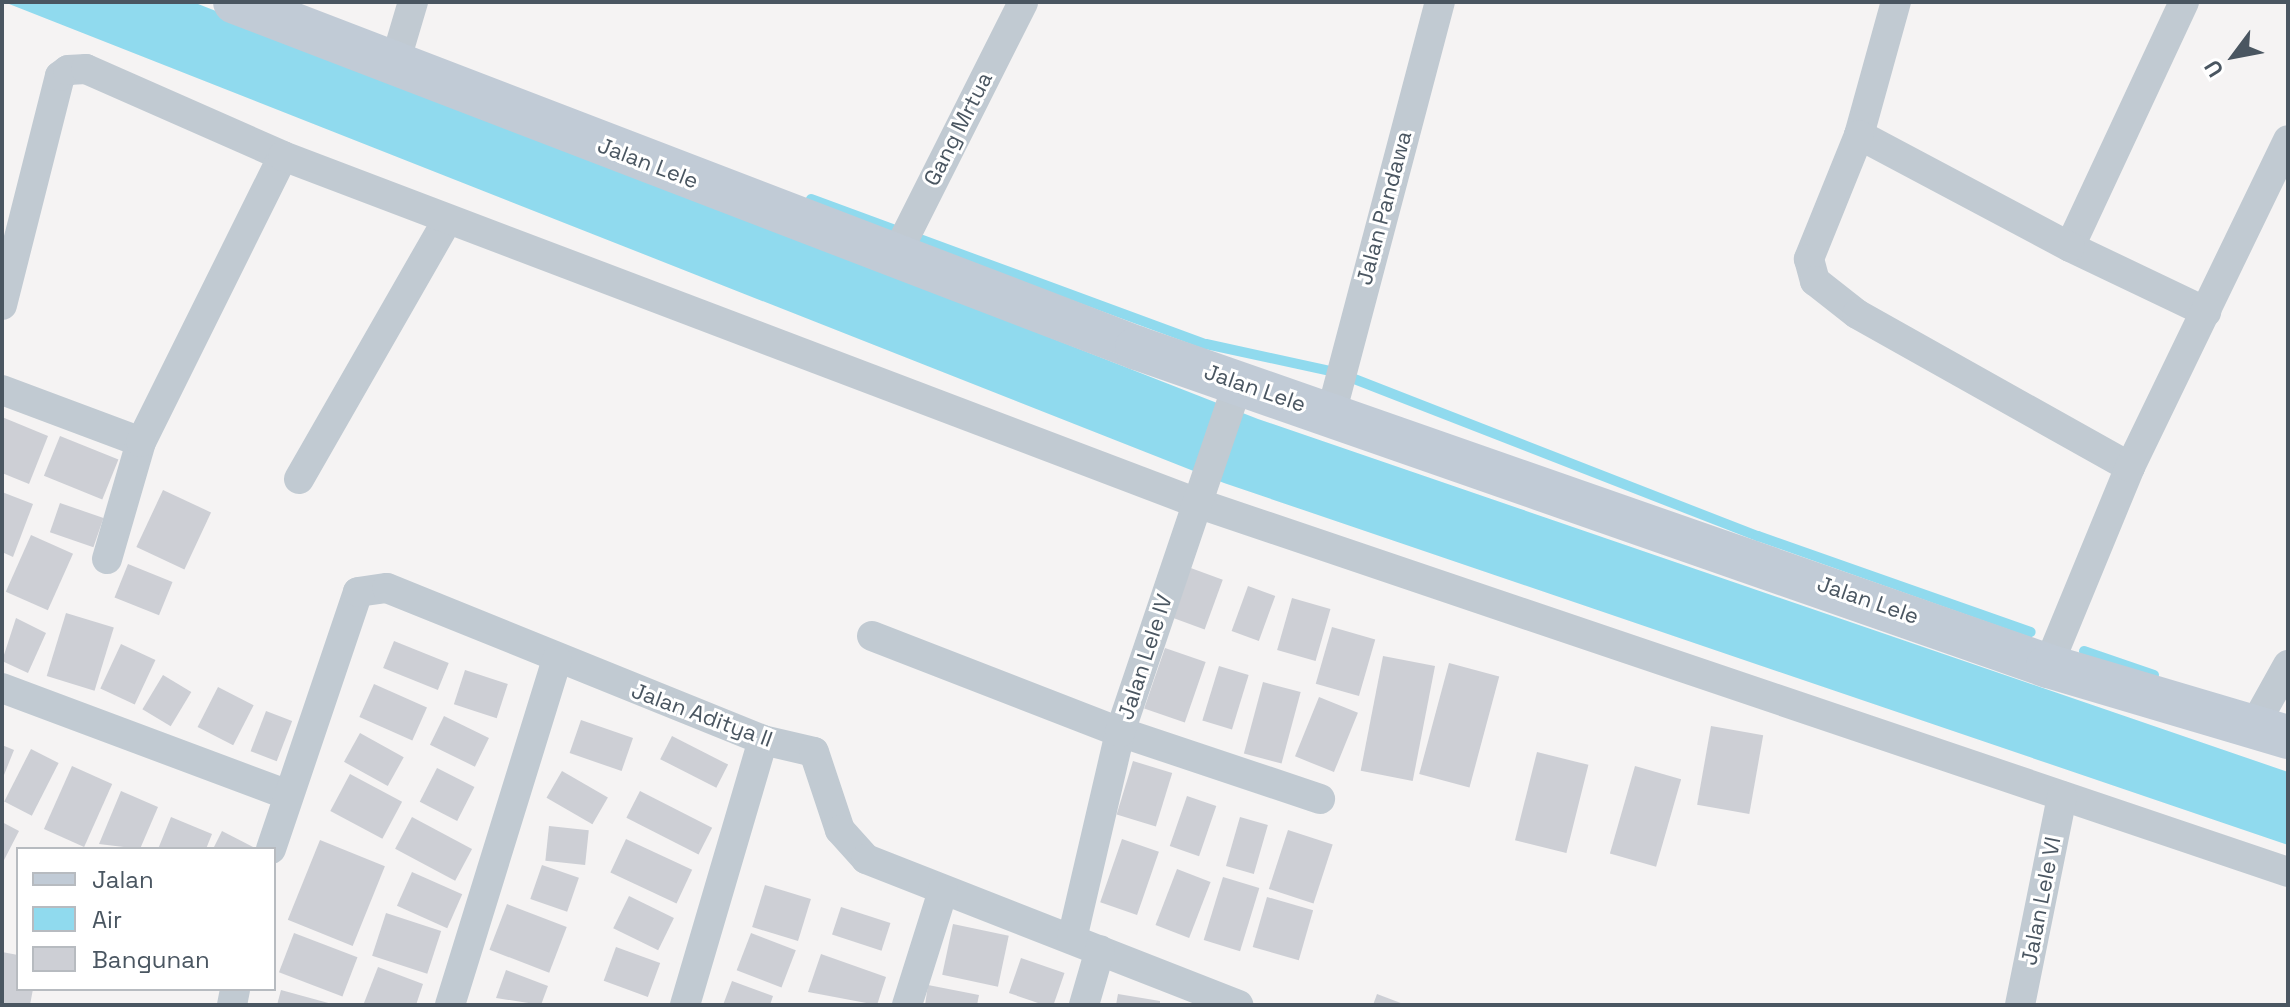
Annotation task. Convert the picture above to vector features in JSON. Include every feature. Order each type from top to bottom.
[{"type":"main road","name":"Jalan Lele","points":[[235,2],[895,257],[1234,395],[1331,414],[2048,666],[2271,731]]},
{"type":"street","points":[[394,66],[413,2]]},
{"type":"street","name":"Gang Mrtua","points":[[895,257],[1023,2]]},
{"type":"street","name":"Jalan Pandawa","points":[[1331,414],[1440,2]]},
{"type":"street","points":[[1896,2],[1859,135],[1809,259],[1815,281],[1857,314],[2130,467]]},
{"type":"street","points":[[2070,247],[2184,2]]},
{"type":"street","points":[[2,305],[60,76],[68,70],[86,69],[283,156],[446,222],[1197,503],[2288,872]]},
{"type":"street","points":[[1859,135],[2070,247],[2206,312]]},
{"type":"street","points":[[2048,666],[2130,467],[2288,140]]},
{"type":"street","points":[[107,559],[141,442],[283,156]]},
{"type":"street","points":[[299,479],[446,222]]},
{"type":"street","points":[[2,390],[141,442]]},
{"type":"street","name":"Jalan Lele IV","points":[[1084,1005],[1086,945],[1120,732],[1234,395]]},
{"type":"street","name":"Jalan Aditya II","points":[[272,847],[286,794],[358,592],[387,588],[557,660],[763,740],[814,752],[849,846],[943,891],[1238,1005]]},
{"type":"street","points":[[872,636],[1120,732],[1320,799]]},
{"type":"street","points":[[450,1005],[557,660]]},
{"type":"street","points":[[2271,731],[2288,665]]},
{"type":"street","points":[[2,688],[286,794]]},
{"type":"street","points":[[685,1005],[763,740]]},
{"type":"street","name":"Jalan Lele VI","points":[[2020,1005],[2062,796]]},
{"type":"street","points":[[907,1005],[943,891]]},
{"type":"water","points":[[4,2],[193,2],[1258,419],[2288,772],[2288,845],[1224,483]]},
{"type":"building","points":[[2,417],[48,436],[29,484],[2,473]]},
{"type":"building","points":[[60,436],[118,460],[102,499],[44,476]]},
{"type":"building","points":[[163,490],[211,512],[184,569],[136,547]]},
{"type":"building","points":[[2,492],[33,504],[13,557],[2,552]]},
{"type":"building","points":[[60,503],[103,518],[93,547],[50,532]]},
{"type":"building","points":[[31,535],[73,554],[48,610],[6,592]]},
{"type":"building","points":[[128,564],[173,582],[159,615],[115,597]]},
{"type":"building","points":[[1188,567],[1223,580],[1205,629],[1170,617]]},
{"type":"building","points":[[1248,586],[1275,596],[1259,641],[1232,631]]},
{"type":"building","points":[[1292,598],[1330,609],[1316,661],[1277,650]]},
{"type":"building","points":[[66,613],[114,628],[95,691],[47,676]]},
{"type":"building","points":[[16,618],[46,633],[28,673],[2,661]]},
{"type":"building","points":[[1332,627],[1375,639],[1359,696],[1316,684]]},
{"type":"building","points":[[394,641],[449,663],[438,690],[383,668]]},
{"type":"building","points":[[121,644],[155,660],[135,704],[100,688]]},
{"type":"building","points":[[1165,648],[1206,662],[1185,723],[1144,709]]},
{"type":"building","points":[[1383,656],[1435,666],[1413,781],[1361,771]]},
{"type":"building","points":[[1449,663],[1499,676],[1469,788],[1419,774]]},
{"type":"building","points":[[1219,666],[1249,675],[1232,730],[1202,721]]},
{"type":"building","points":[[465,670],[508,684],[497,718],[454,704]]},
{"type":"building","points":[[163,675],[191,692],[171,726],[142,709]]},
{"type":"building","points":[[1263,682],[1301,692],[1282,764],[1244,753]]},
{"type":"building","points":[[374,684],[427,708],[412,740],[359,717]]},
{"type":"building","points":[[218,687],[254,705],[233,745],[198,727]]},
{"type":"building","points":[[1319,697],[1358,713],[1334,772],[1295,756]]},
{"type":"building","points":[[266,711],[292,721],[277,761],[251,751]]},
{"type":"building","points":[[444,716],[489,738],[475,767],[430,745]]},
{"type":"building","points":[[581,720],[633,738],[622,771],[570,753]]},
{"type":"building","points":[[1711,726],[1763,735],[1749,814],[1697,805]]},
{"type":"building","points":[[360,733],[404,757],[388,786],[344,762]]},
{"type":"building","points":[[672,736],[728,765],[716,788],[660,759]]},
{"type":"building","points":[[2,745],[14,750],[2,780]]},
{"type":"building","points":[[31,749],[59,763],[32,816],[4,802]]},
{"type":"building","points":[[1537,752],[1588,765],[1566,853],[1515,840]]},
{"type":"building","points":[[1133,761],[1172,773],[1156,827],[1117,815]]},
{"type":"building","points":[[72,766],[112,784],[84,847],[44,829]]},
{"type":"building","points":[[1635,766],[1681,779],[1656,867],[1610,853]]},
{"type":"building","points":[[437,768],[474,787],[457,821],[420,802]]},
{"type":"building","points":[[562,771],[608,798],[592,824],[546,798]]},
{"type":"building","points":[[350,774],[402,802],[382,839],[330,811]]},
{"type":"building","points":[[121,791],[158,807],[141,847],[99,844]]},
{"type":"building","points":[[640,791],[712,828],[699,855],[626,818]]},
{"type":"building","points":[[1187,796],[1216,806],[1199,856],[1170,846]]},
{"type":"building","points":[[171,817],[212,834],[207,847],[159,847]]},
{"type":"building","points":[[412,817],[472,849],[455,881],[395,849]]},
{"type":"building","points":[[1240,817],[1268,825],[1254,874],[1226,866]]},
{"type":"building","points":[[2,822],[19,831],[2,864]]},
{"type":"building","points":[[549,826],[589,830],[585,865],[545,861]]},
{"type":"building","points":[[1288,830],[1333,845],[1314,903],[1269,889]]},
{"type":"building","points":[[222,831],[253,847],[214,847]]},
{"type":"building","points":[[626,839],[692,870],[677,903],[610,873]]},
{"type":"building","points":[[1122,839],[1159,852],[1137,915],[1100,902]]},
{"type":"building","points":[[320,840],[385,866],[353,946],[288,920]]},
{"type":"building","points":[[542,865],[579,878],[567,912],[530,899]]},
{"type":"building","points":[[1177,869],[1211,882],[1189,938],[1155,925]]},
{"type":"building","points":[[412,872],[462,894],[447,928],[397,906]]},
{"type":"building","points":[[1223,877],[1259,888],[1240,951],[1204,940]]},
{"type":"building","points":[[765,885],[811,899],[798,941],[752,927]]},
{"type":"building","points":[[629,896],[674,918],[658,950],[613,928]]},
{"type":"building","points":[[1267,897],[1313,910],[1299,960],[1253,947]]},
{"type":"building","points":[[507,904],[567,927],[549,973],[489,950]]},
{"type":"building","points":[[841,907],[890,923],[881,951],[832,935]]},
{"type":"building","points":[[386,913],[441,931],[427,974],[372,956]]},
{"type":"building","points":[[953,924],[1009,936],[998,987],[942,975]]},
{"type":"building","points":[[294,933],[357,957],[342,997],[279,972]]},
{"type":"building","points":[[751,933],[796,950],[781,988],[737,970]]},
{"type":"building","points":[[616,947],[660,963],[648,997],[604,981]]},
{"type":"building","points":[[2,952],[16,955],[16,991],[33,991],[30,1005],[2,1005]]},
{"type":"building","points":[[821,954],[886,977],[877,1005],[808,992]]},
{"type":"building","points":[[1021,958],[1064,973],[1053,1005],[1044,1005],[1009,993]]},
{"type":"building","points":[[378,967],[423,984],[416,1005],[364,1003]]},
{"type":"building","points":[[506,970],[548,986],[541,1005],[496,998]]},
{"type":"building","points":[[732,981],[773,996],[770,1005],[723,1005]]},
{"type":"building","points":[[928,985],[979,995],[977,1005],[925,1005]]},
{"type":"building","points":[[281,990],[332,1004],[332,1005],[277,1005]]},
{"type":"building","points":[[1118,994],[1160,1001],[1160,1005],[1116,1005]]},
{"type":"building","points":[[1377,994],[1406,1005],[1373,1005]]},
{"type":"waterway","points":[[811,199],[1206,344],[1339,373],[1758,536],[2031,632]]},
{"type":"waterway","points":[[2084,651],[2154,675]]}]
